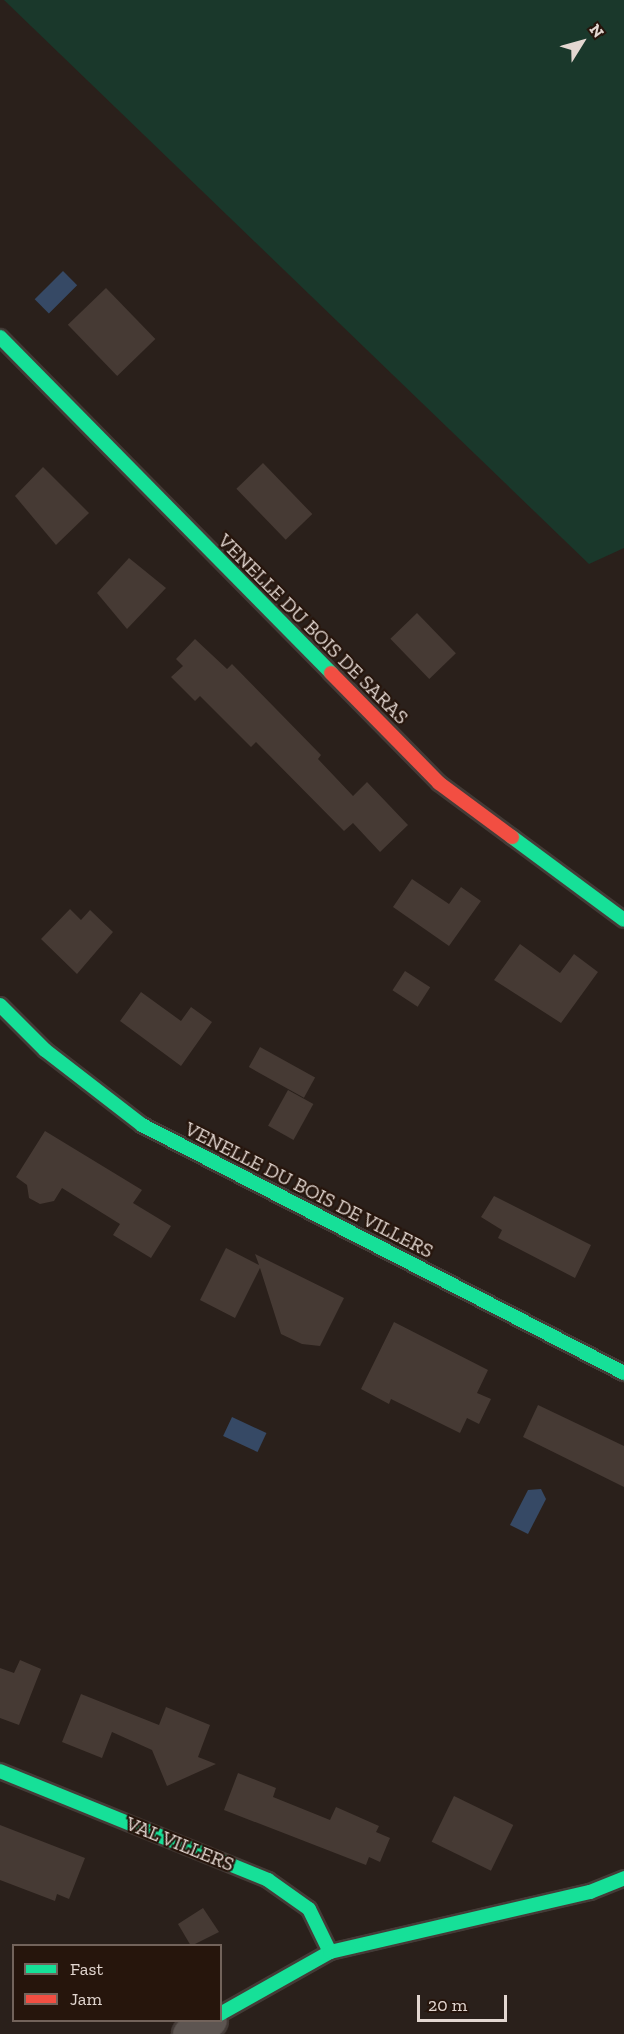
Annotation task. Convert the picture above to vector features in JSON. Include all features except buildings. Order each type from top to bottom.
[{"type":"street","name":"VENELLE DU BOIS DE SARAS","points":[[0,337],[439,783],[624,920]]},
{"type":"street","name":"VENELLE DU BOIS DE VILLERS","points":[[0,1005],[45,1050],[142,1125],[624,1373]]},
{"type":"street","name":"VAL VILLERS","points":[[0,1771],[268,1880],[309,1909],[330,1952]]},
{"type":"street","points":[[222,2013],[330,1952],[590,1892],[624,1878]]},
{"type":"street","points":[[189,2034],[207,2022]]},
{"type":"green space","points":[[4,0],[624,0],[624,548],[589,564]]},
{"type":"water","points":[[63,271],[77,285],[49,313],[35,299]]},
{"type":"water","points":[[232,1417],[266,1433],[258,1452],[223,1436]]},
{"type":"water","points":[[541,1489],[546,1499],[528,1534],[510,1525],[528,1490]]},
{"type":"traffic: fast","points":[[0,337],[331,673]]},
{"type":"traffic: fast","points":[[512,837],[624,920]]},
{"type":"traffic: fast","points":[[0,1005],[45,1050],[142,1125],[624,1373]]},
{"type":"traffic: fast","points":[[0,1771],[268,1880],[309,1909],[330,1952]]},
{"type":"traffic: fast","points":[[222,2013],[330,1952],[590,1892],[624,1878]]},
{"type":"traffic: jam","points":[[331,673],[439,783],[512,837]]}]
